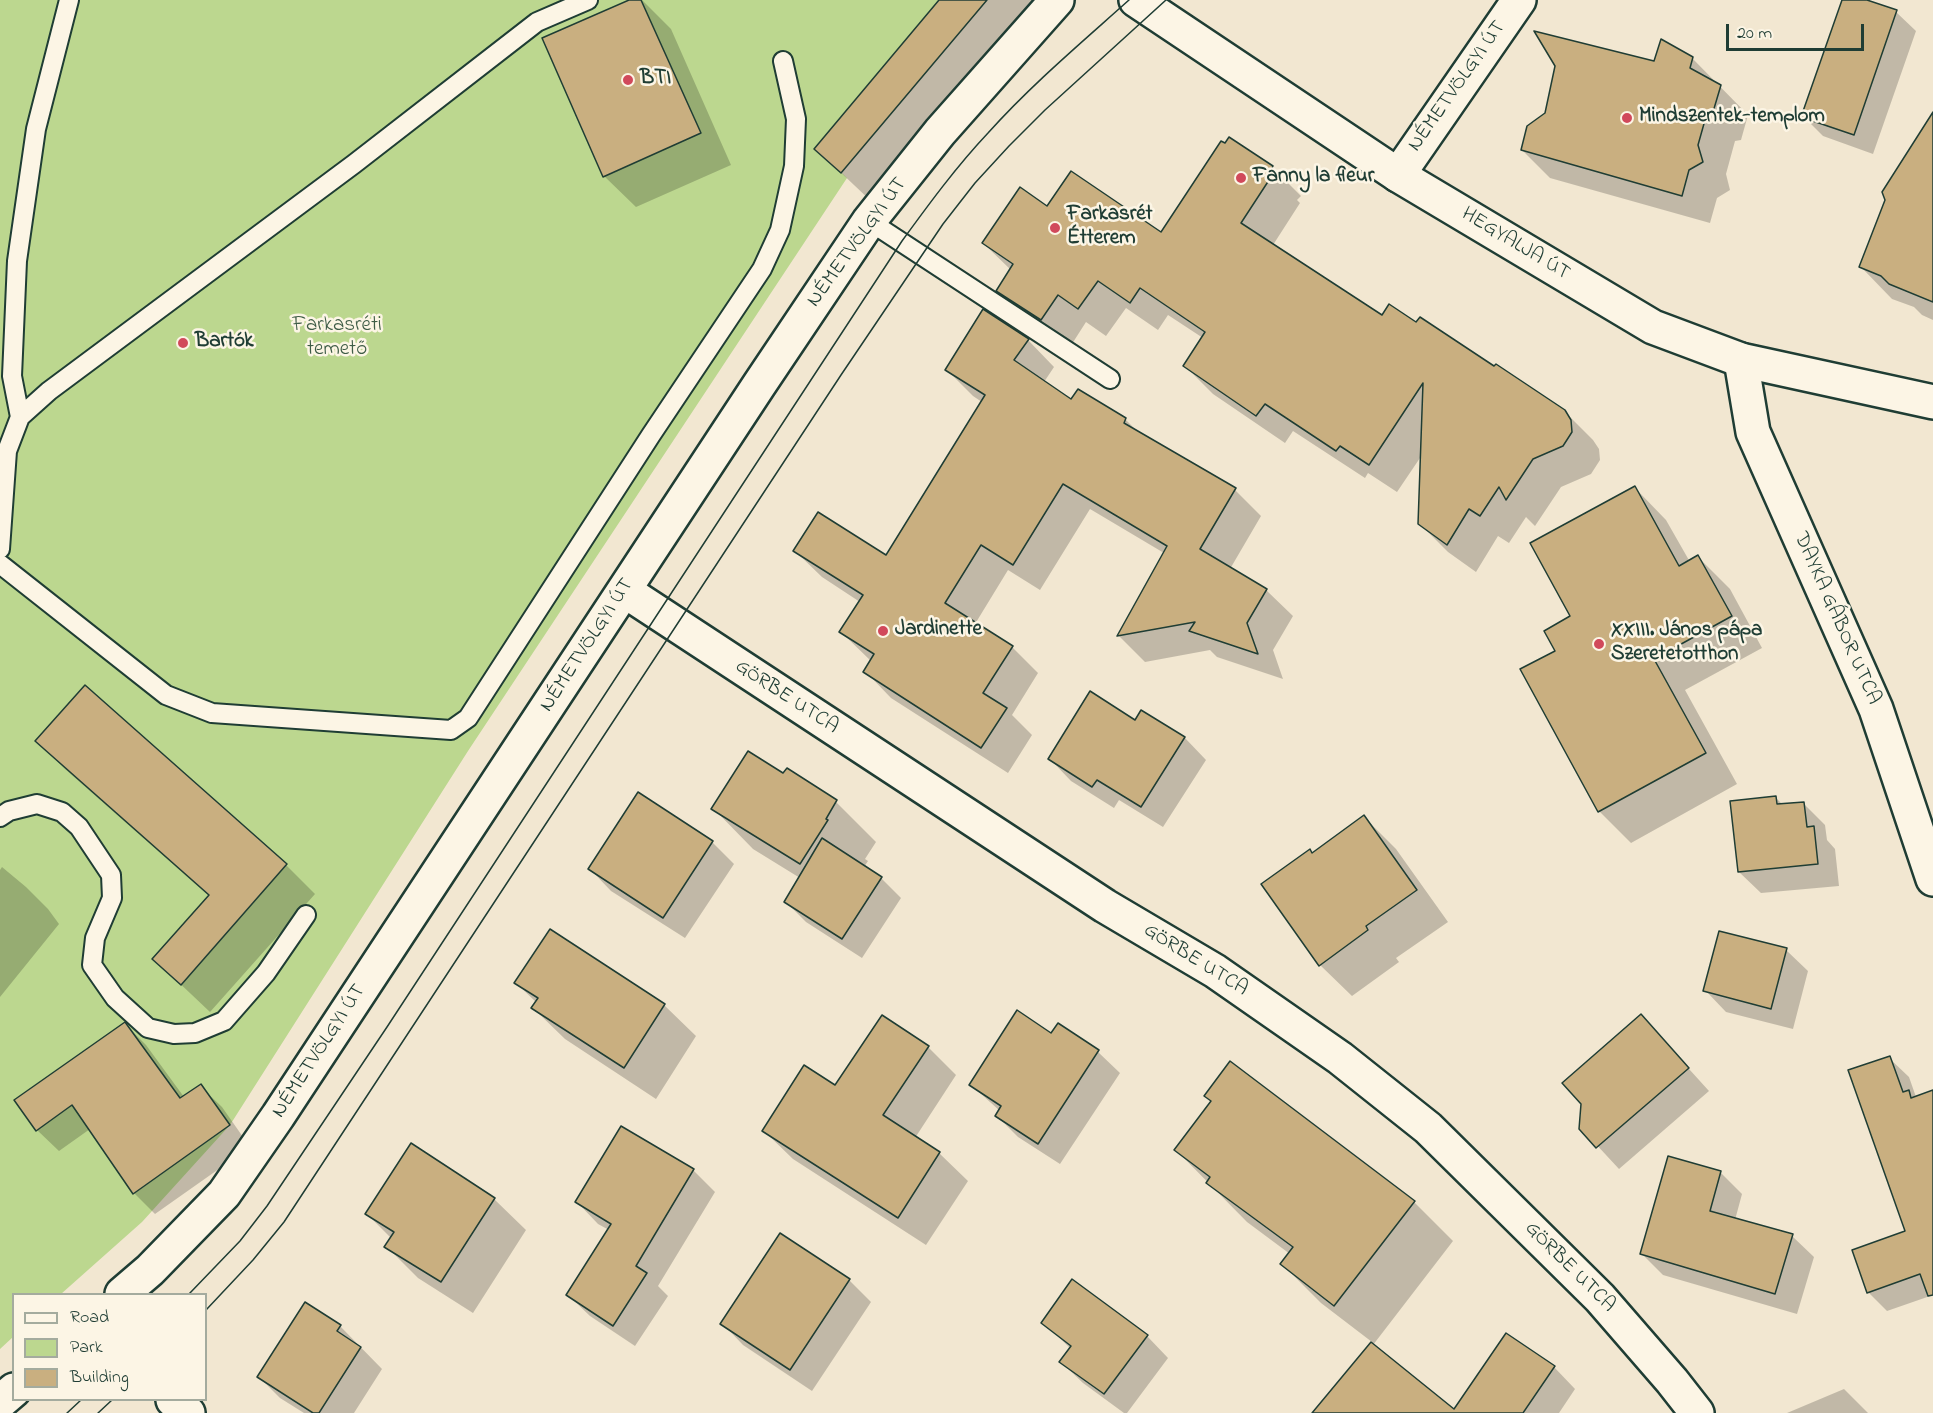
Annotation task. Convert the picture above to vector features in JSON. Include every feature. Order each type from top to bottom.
[{"type":"street","name":"NÉMETVÖLGYI ÚT","points":[[123,1293],[150,1270],[224,1194],[278,1116],[869,221],[940,132],[1058,0]]},
{"type":"street","name":"HEGYALJA ÚT","points":[[1136,0],[1398,175],[1653,327],[1741,360],[1933,402]]},
{"type":"street","name":"NÉMETVÖLGYI ÚT","points":[[1398,175],[1519,0]]},
{"type":"street","name":"DAYKA GÁBOR UTCA","points":[[1741,360],[1753,432],[1876,709],[1933,879]]},
{"type":"street","name":"GÖRBE UTCA","points":[[625,591],[1105,906],[1215,971],[1340,1058],[1428,1128],[1600,1298],[1697,1413]]},
{"type":"street","points":[[0,1402],[12,1392]]},
{"type":"lane","points":[[20,417],[12,376],[17,261],[36,129],[69,0]]},
{"type":"lane","points":[[0,549],[7,451],[20,417],[49,391],[354,164],[537,22],[588,0]]},
{"type":"lane","points":[[0,564],[166,695],[184,702],[212,712],[451,729],[468,718],[651,435],[762,269],[780,230],[794,166],[796,119],[783,61]]},
{"type":"lane","points":[[869,221],[1110,379]]},
{"type":"lane","points":[[0,817],[9,811],[37,804],[62,812],[79,827],[111,875],[112,897],[95,938],[92,965],[115,998],[148,1028],[174,1034],[195,1033],[224,1021],[266,972],[306,915]]},
{"type":"green space","name":"Farkasréti temető","points":[[0,0],[987,0],[841,172],[847,178],[468,751],[230,1125],[142,1222],[62,1293],[12,1293],[12,1338],[0,1349]]},
{"type":"building","points":[[629,0],[641,0],[701,133],[603,177],[542,38]]},
{"type":"building","points":[[939,0],[987,0],[841,173],[814,149]]},
{"type":"building","points":[[1842,0],[1867,0],[1897,10],[1854,135],[1801,117]]},
{"type":"building","name":"Mindszentek-templom","points":[[1534,31],[1654,61],[1661,39],[1693,57],[1690,68],[1721,85],[1713,112],[1707,113],[1698,145],[1703,162],[1689,170],[1682,196],[1521,150],[1527,126],[1545,113],[1555,66]]},
{"type":"building","points":[[1933,112],[1933,302],[1889,284],[1881,276],[1859,267],[1885,200],[1882,192]]},
{"type":"building","points":[[1229,137],[1273,166],[1270,172],[1273,174],[1241,223],[1382,315],[1389,304],[1416,322],[1420,317],[1565,410],[1571,420],[1572,432],[1563,446],[1533,459],[1506,500],[1499,487],[1480,516],[1469,509],[1447,545],[1418,524],[1423,383],[1369,465],[1340,446],[1336,451],[1265,404],[1256,416],[1183,366],[1205,332],[1140,288],[1130,303],[1098,281],[1078,309],[1058,295],[1041,320],[996,291],[1013,264],[982,243],[1020,187],[1047,206],[1071,171],[1161,232],[1221,141],[1225,143]]},
{"type":"building","points":[[983,309],[1029,339],[1014,360],[1071,399],[1078,389],[1126,418],[1124,423],[1236,488],[1200,549],[1267,589],[1247,623],[1258,654],[1189,631],[1195,622],[1117,636],[1167,546],[1063,484],[1013,565],[981,545],[945,603],[1013,646],[983,693],[1007,708],[981,748],[863,672],[874,654],[839,632],[863,595],[793,551],[818,512],[886,555],[985,395],[945,370]]},
{"type":"building","name":"XXIII. János pápa Szeretetotthon","points":[[1635,486],[1679,566],[1698,555],[1732,616],[1654,659],[1706,753],[1598,812],[1520,669],[1555,651],[1544,631],[1570,616],[1530,543]]},
{"type":"building","points":[[85,685],[287,864],[181,985],[152,959],[209,895],[35,741]]},
{"type":"building","points":[[1090,691],[1135,720],[1141,710],[1185,737],[1141,807],[1097,780],[1092,787],[1048,759]]},
{"type":"building","points":[[748,751],[783,773],[787,768],[837,800],[826,819],[828,820],[800,864],[711,809]]},
{"type":"building","points":[[638,792],[713,841],[663,918],[588,869]]},
{"type":"building","points":[[1776,796],[1777,804],[1804,802],[1807,827],[1814,826],[1818,864],[1738,872],[1730,801]]},
{"type":"building","points":[[1364,815],[1417,890],[1366,926],[1368,930],[1319,966],[1261,884],[1310,849],[1312,853]]},
{"type":"building","points":[[822,838],[882,877],[842,939],[784,902]]},
{"type":"building","points":[[550,929],[665,1004],[624,1068],[531,1008],[538,998],[514,983]]},
{"type":"building","points":[[1719,931],[1787,948],[1771,1009],[1703,991]]},
{"type":"building","points":[[1017,1010],[1051,1033],[1058,1023],[1099,1050],[1038,1144],[995,1116],[1001,1106],[969,1085]]},
{"type":"building","points":[[1641,1014],[1689,1068],[1596,1148],[1579,1129],[1581,1104],[1562,1083]]},
{"type":"building","points":[[882,1015],[929,1046],[883,1115],[940,1152],[898,1218],[762,1131],[804,1065],[835,1085]]},
{"type":"building","points":[[125,1022],[180,1098],[201,1084],[230,1125],[133,1194],[72,1105],[36,1131],[14,1100]]},
{"type":"building","points":[[1890,1056],[1903,1092],[1909,1090],[1911,1098],[1933,1090],[1933,1295],[1928,1296],[1920,1274],[1867,1293],[1852,1250],[1905,1231],[1848,1070]]},
{"type":"building","points":[[1230,1061],[1415,1201],[1334,1306],[1280,1264],[1293,1247],[1206,1183],[1210,1177],[1174,1150],[1211,1101],[1204,1096]]},
{"type":"building","points":[[621,1126],[694,1169],[636,1266],[647,1273],[613,1326],[566,1295],[611,1224],[575,1202]]},
{"type":"building","points":[[411,1143],[495,1198],[441,1282],[384,1247],[394,1232],[365,1214]]},
{"type":"building","points":[[1668,1156],[1721,1171],[1710,1211],[1793,1234],[1775,1294],[1640,1254]]},
{"type":"building","points":[[780,1233],[850,1279],[790,1370],[720,1324]]},
{"type":"building","points":[[1072,1279],[1148,1335],[1104,1394],[1059,1362],[1071,1346],[1041,1323]]},
{"type":"building","points":[[305,1302],[341,1325],[337,1331],[361,1347],[319,1413],[313,1413],[257,1377]]},
{"type":"building","points":[[1506,1333],[1555,1366],[1523,1413],[1312,1413],[1371,1342],[1454,1409]]},
{"type":"tram line","points":[[190,1293],[240,1241],[267,1206],[387,1027],[902,241],[954,172],[1004,115],[1129,0]]},
{"type":"tram line","points":[[207,1309],[253,1260],[284,1222],[841,375],[943,224],[975,183],[1009,146],[1045,110],[1166,0]]},
{"type":"tram line","points":[[67,1413],[80,1401]]},
{"type":"tram line","points":[[98,1413],[111,1401]]},
{"type":"place","name":"BTI","points":[[628,80]]},
{"type":"place","name":"Mindszentek-templom","points":[[1627,118]]},
{"type":"place","name":"Fanny la fleur","points":[[1241,178]]},
{"type":"place","name":"Farkasrét Étterem","points":[[1055,228]]},
{"type":"place","name":"Bartók","points":[[183,343]]},
{"type":"place","name":"Jardinette","points":[[883,631]]},
{"type":"place","name":"XXIII. János pápa Szeretetotthon","points":[[1599,644]]}]
